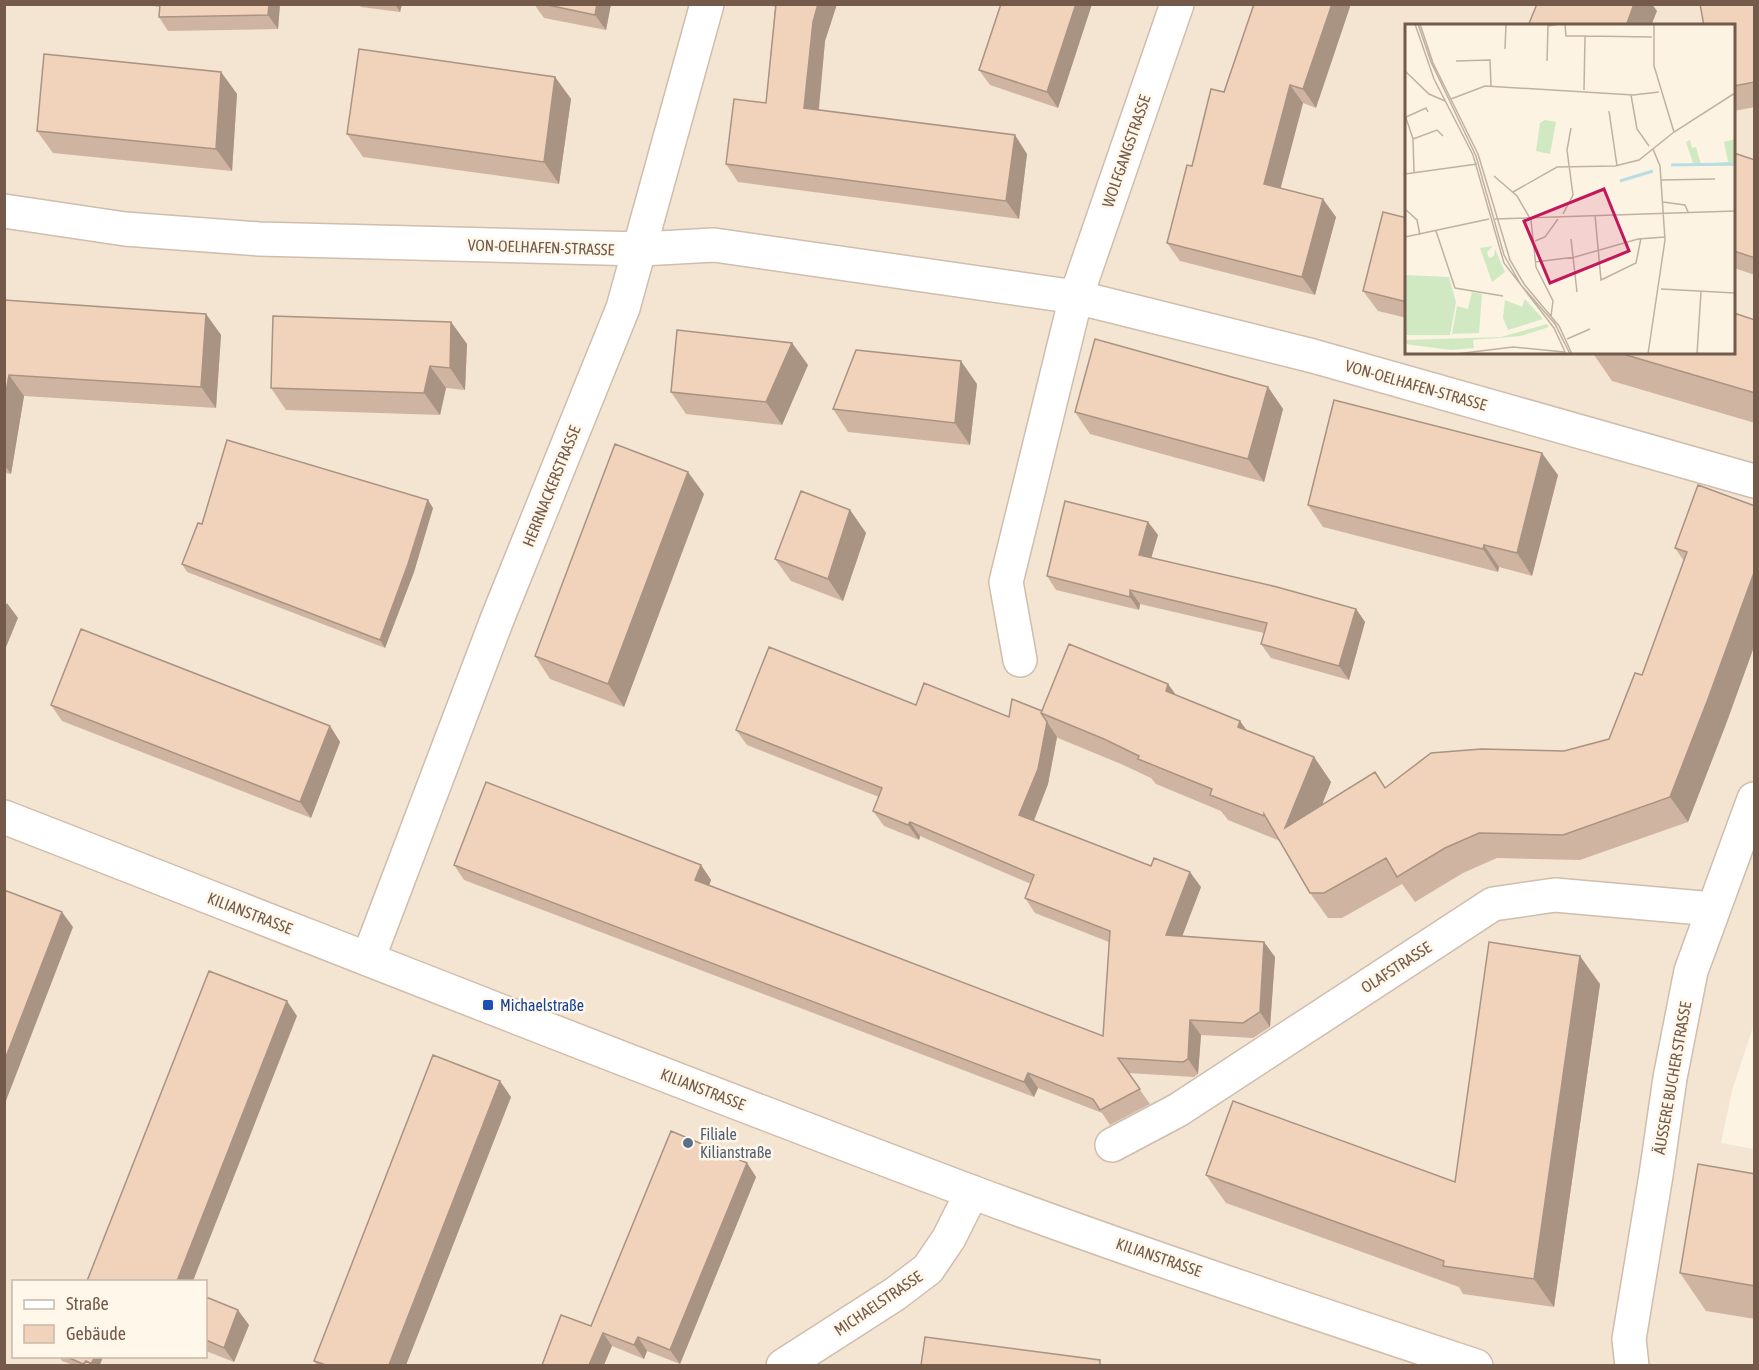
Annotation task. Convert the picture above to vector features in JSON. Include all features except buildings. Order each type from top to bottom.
[{"type":"street","name":"HERRNACKERSTRASSE","points":[[368,959],[498,617],[623,308],[707,4]]},
{"type":"street","name":"WOLFGANGSTRASSE","points":[[1076,297],[1177,4]]},
{"type":"street","name":"VON-OELHAFEN-STRASSE","points":[[4,211],[125,229],[259,239],[640,249],[714,245],[1076,297],[1314,356],[1755,481]]},
{"type":"street","points":[[1020,660],[1005,582],[1076,297]]},
{"type":"street","name":"ÄUSSERE BUCHER STRASSE","points":[[1632,1365],[1629,1339],[1670,1077],[1691,971],[1755,799]]},
{"type":"street","name":"KILIANSTRASSE","points":[[4,817],[972,1192],[1356,1326],[1476,1365]]},
{"type":"street","name":"OLAFSTRASSE","points":[[1112,1145],[1178,1110],[1493,904],[1555,895],[1713,909]]},
{"type":"street","name":"MICHAELSTRASSE","points":[[783,1365],[895,1294],[928,1269],[949,1238],[972,1192]]},
{"type":"shaded area","points":[[5,5],[1754,5],[1754,1024],[1732,1091],[1721,1143],[1754,1149],[1754,1365],[5,1366]]},
{"type":"place","name":"Michaelstraße","points":[[488,1005]]},
{"type":"place","name":"Filiale Kilianstraße","points":[[688,1143]]}]
